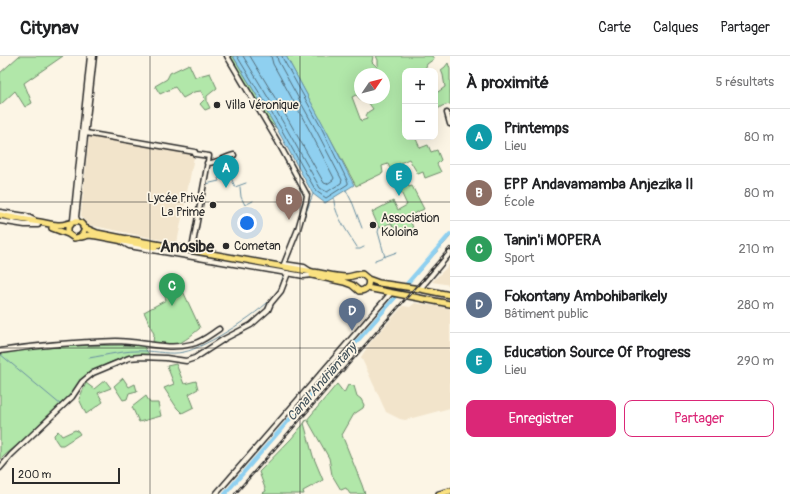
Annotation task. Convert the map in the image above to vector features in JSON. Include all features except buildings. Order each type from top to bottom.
[{"type":"main road","points":[[0,218],[58,226],[78,222],[83,227],[98,233],[312,274],[344,282],[352,285],[359,291],[367,288],[450,304]]},
{"type":"main road","points":[[38,223],[58,229],[74,238],[97,236],[285,269]]},
{"type":"main road","points":[[68,234],[68,227],[71,223]]},
{"type":"main road","points":[[81,237],[84,232],[83,227]]},
{"type":"main road","points":[[312,274],[344,277],[354,277],[362,274],[368,279],[379,283],[450,295]]},
{"type":"main road","points":[[352,285],[354,277]]},
{"type":"main road","points":[[367,288],[369,283],[368,279]]},
{"type":"main road","points":[[439,494],[450,491]]},
{"type":"street","points":[[71,223],[73,220],[90,56]]},
{"type":"street","points":[[78,222],[76,217],[94,56]]},
{"type":"street","points":[[0,468],[11,455],[72,397],[82,382],[93,373],[129,358],[166,358],[186,361],[195,358],[251,325],[268,310],[271,303],[281,291],[285,269],[298,230],[307,195],[278,142],[227,56]]},
{"type":"street","points":[[447,113],[450,124]]},
{"type":"street","points":[[86,133],[195,152],[195,154],[209,156],[192,249]]},
{"type":"street","points":[[207,163],[212,164],[234,155]]},
{"type":"street","points":[[0,212],[26,216],[38,223]]},
{"type":"street","points":[[420,289],[450,253]]},
{"type":"street","points":[[216,494],[391,292]]},
{"type":"street","points":[[0,351],[78,343],[115,341],[126,341],[166,347],[179,347],[194,344],[219,329]]},
{"type":"shaded area","points":[[89,136],[152,147],[152,145],[195,152],[177,243],[89,225],[83,219],[81,215]]},
{"type":"shaded area","points":[[450,264],[450,285],[432,282]]},
{"type":"shaded area","points":[[415,303],[450,308],[450,408],[405,420],[386,412],[361,357],[370,343],[403,306],[410,307]]},
{"type":"green space","points":[[19,56],[63,56],[24,83],[32,103],[25,107],[15,91],[0,105],[0,73]]},
{"type":"green space","points":[[230,56],[233,56],[277,129],[263,115]]},
{"type":"green space","points":[[286,56],[373,56],[372,62],[377,67],[378,60],[376,56],[432,56],[434,59],[427,64],[425,68],[402,68],[402,140],[416,140],[420,148],[428,145],[431,152],[437,150],[441,160],[437,164],[441,172],[425,178],[423,172],[418,174],[409,159],[398,164],[400,169],[404,170],[407,177],[405,179],[409,187],[412,186],[424,209],[409,216],[414,231],[398,235],[391,223],[379,228],[372,212],[393,201],[398,210],[407,205],[388,164],[382,166],[383,173],[356,186]]},
{"type":"green space","points":[[448,63],[450,69],[450,104],[438,109],[438,92],[445,87],[441,70]]},
{"type":"green space","points":[[189,64],[195,77],[210,73],[217,88],[207,96],[207,102],[210,108],[205,110],[200,104],[205,99],[201,91],[194,92],[183,98],[175,87],[160,94],[155,86],[167,79],[170,73]]},
{"type":"green space","points":[[171,279],[182,289],[200,328],[179,343],[168,344],[153,342],[154,334],[144,312],[166,300],[161,285]]},
{"type":"green space","points":[[143,345],[150,356],[120,359],[94,371],[79,385],[54,416],[0,460],[0,351],[73,346]]},
{"type":"green space","points":[[176,364],[184,384],[196,381],[198,389],[189,394],[194,407],[182,413],[164,388],[174,384],[167,366]]},
{"type":"green space","points":[[123,378],[129,387],[135,384],[137,391],[129,393],[127,399],[123,400],[114,386]]},
{"type":"green space","points":[[105,380],[111,388],[98,393],[103,402],[86,414],[79,399],[86,383],[94,389]]},
{"type":"green space","points":[[337,384],[344,393],[348,385],[354,386],[357,396],[361,399],[364,405],[363,408],[354,414],[342,435],[365,494],[350,494],[346,488],[341,490],[332,475],[329,458],[307,420]]},
{"type":"green space","points":[[146,396],[150,403],[158,403],[161,416],[139,422],[132,407]]},
{"type":"green space","points":[[304,423],[313,456],[323,480],[303,491],[304,494],[261,494],[266,491],[259,472],[291,439]]},
{"type":"green space","points":[[75,430],[80,434],[63,445],[59,445],[55,439],[54,435],[58,431],[62,436]]},
{"type":"water","points":[[233,56],[286,56],[354,185],[325,203],[313,194],[277,129]]},
{"type":"waterway","points":[[206,184],[219,181],[218,178],[229,173],[235,187],[246,183]]},
{"type":"waterway","points":[[240,187],[241,197],[245,205],[253,201]]},
{"type":"waterway","points":[[346,190],[362,228]]},
{"type":"waterway","name":"Canal Andriantany","points":[[287,263],[313,194]]},
{"type":"waterway","points":[[334,202],[340,219],[357,247]]},
{"type":"waterway","points":[[379,228],[378,232],[385,257]]},
{"type":"waterway","name":"Canal Andriantany","points":[[225,494],[450,234]]},
{"type":"waterway","name":"Canal Andriantany","points":[[408,284],[450,237]]},
{"type":"waterway","points":[[356,249],[364,247]]},
{"type":"waterway","points":[[375,261],[397,252]]},
{"type":"waterway","name":"Canal Andriantany","points":[[89,358],[130,351],[174,353],[194,349],[235,327],[262,308],[278,291],[284,273]]},
{"type":"waterway","name":"Canal Andriantany","points":[[226,494],[398,296]]},
{"type":"waterway","points":[[0,354],[61,405]]},
{"type":"railway","points":[[235,494],[450,248]]},
{"type":"place","name":"Villa Véronique","points":[[217,105]]},
{"type":"place","name":"Printemps","points":[[226,188]]},
{"type":"place","name":"Education Source Of Progress","points":[[399,196]]},
{"type":"place","name":"Lycée Privé La Prime","points":[[213,205]]},
{"type":"place","name":"EPP Andavamamba Anjezika II","points":[[289,220]]},
{"type":"place","name":"Association Koloina","points":[[373,225]]},
{"type":"place","name":"Cometan","points":[[226,246]]},
{"type":"place","name":"Tanin'i MOPERA","points":[[172,306]]},
{"type":"place","name":"Fokontany Ambohibarikely","points":[[352,331]]},
{"type":"district","name":"Anosibe","points":[[187,247]]}]
